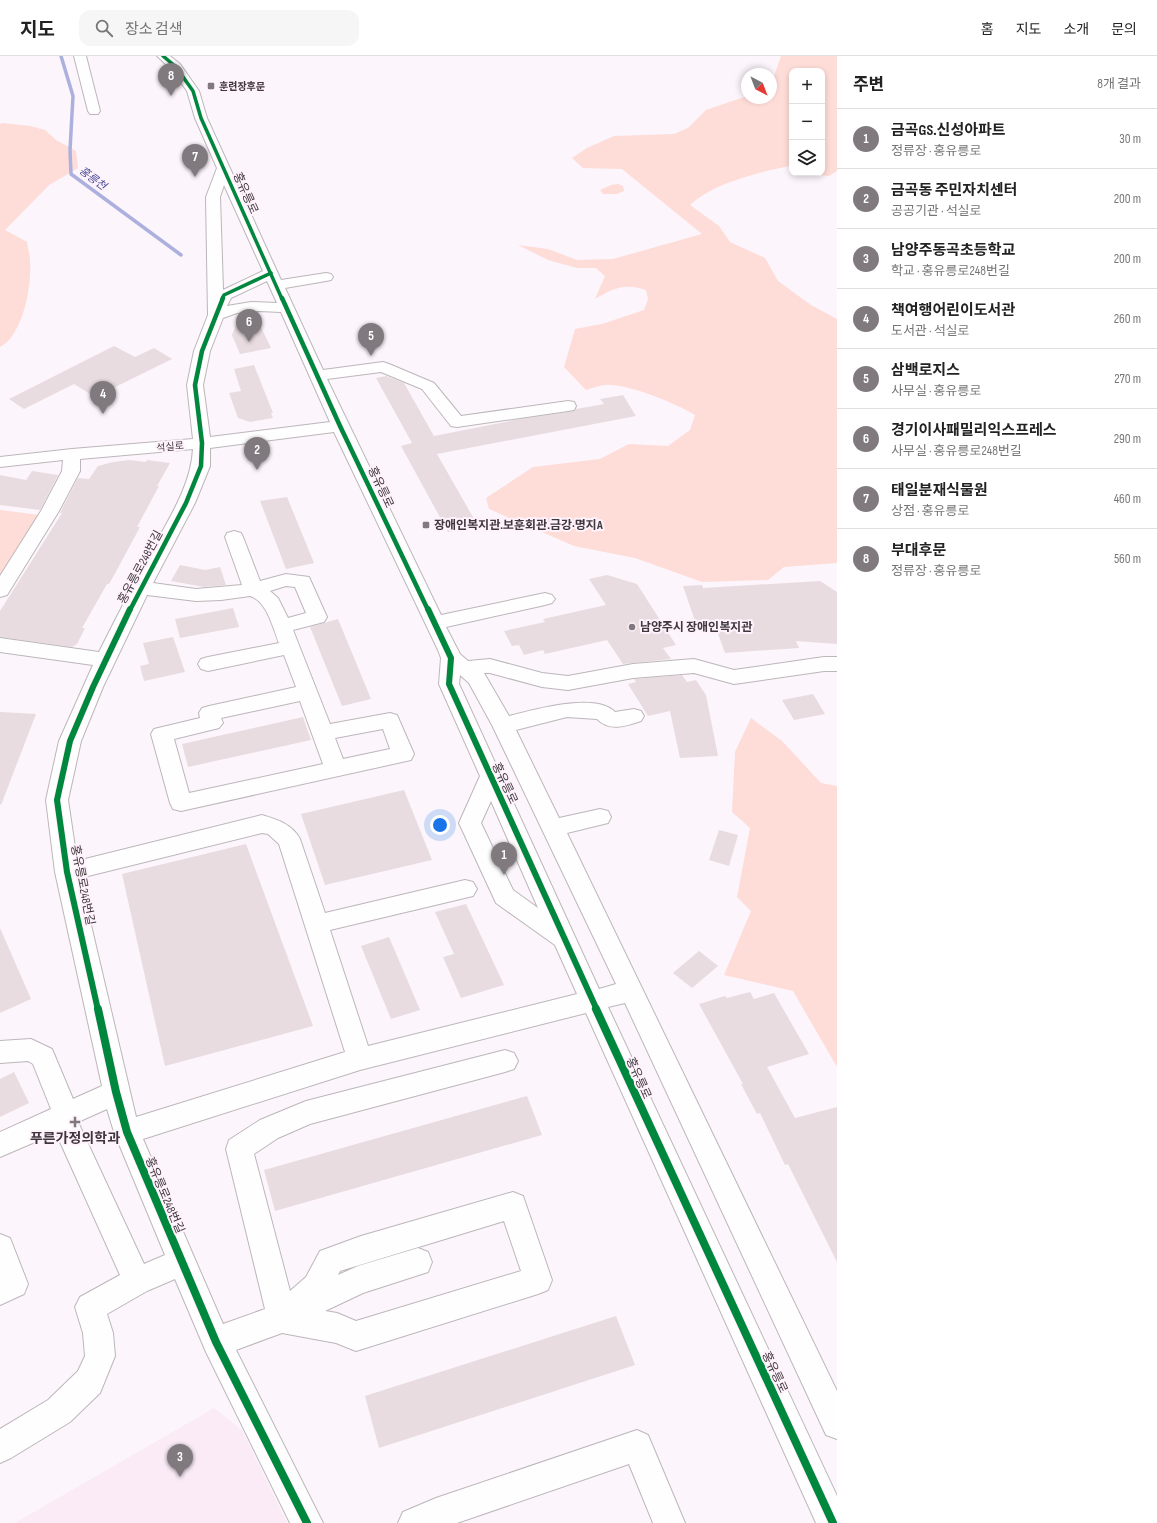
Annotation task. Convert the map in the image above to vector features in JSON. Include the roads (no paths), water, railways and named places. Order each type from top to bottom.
[{"type":"street","points":[[80,56],[94,111]]},
{"type":"street","name":"홍유릉로","points":[[163,56],[176,67],[193,91],[201,118],[273,279],[340,426],[434,623],[458,663],[478,678],[503,725],[632,991],[837,1424]]},
{"type":"street","points":[[223,168],[213,197],[216,315],[230,308],[251,305],[287,308]]},
{"type":"street","name":"홍유릉로248번길","points":[[307,1523],[216,1342],[127,1132],[116,1092],[67,872],[57,800],[70,741],[106,660],[186,503],[201,466],[202,443],[195,384],[202,352],[224,295],[273,279],[326,277]]},
{"type":"street","points":[[318,376],[383,367],[428,386],[457,422],[568,406]]},
{"type":"street","name":"석실로","points":[[0,462],[72,454],[230,442],[340,426]]},
{"type":"street","points":[[0,591],[50,511],[71,471],[72,454]]},
{"type":"street","points":[[234,537],[251,589]]},
{"type":"street","points":[[142,588],[196,595],[221,594],[251,589],[286,580],[302,581],[317,617],[283,626]]},
{"type":"street","points":[[251,589],[261,593],[271,602],[283,626],[324,733],[336,769]]},
{"type":"street","points":[[434,623],[545,599]]},
{"type":"street","points":[[0,645],[106,660]]},
{"type":"street","points":[[208,664],[291,646]]},
{"type":"street","points":[[458,663],[490,666],[542,680],[568,683],[633,671],[694,666],[734,677],[824,664],[837,664]]},
{"type":"street","name":"홍유릉로","points":[[458,663],[449,684],[490,778],[566,940],[833,1523]]},
{"type":"street","points":[[308,692],[209,713],[212,723],[162,734],[181,803],[403,754],[390,720],[324,733]]},
{"type":"street","points":[[503,725],[567,710],[603,712],[611,720],[634,716]]},
{"type":"street","points":[[490,778],[470,822],[495,877],[504,896],[566,940]]},
{"type":"street","points":[[553,828],[600,817]]},
{"type":"street","points":[[67,872],[262,824],[276,828],[290,839],[360,1059]]},
{"type":"street","points":[[317,924],[465,889]]},
{"type":"street","points":[[127,1132],[360,1059],[632,991]]},
{"type":"street","points":[[0,1052],[31,1050],[43,1057],[64,1116],[137,1281]]},
{"type":"street","points":[[282,1318],[239,1149],[269,1129],[306,1113],[505,1061]]},
{"type":"street","points":[[0,1145],[116,1092]]},
{"type":"street","points":[[513,1205],[538,1280],[356,1336],[336,1328],[282,1318],[316,1287],[330,1262],[360,1250],[513,1205]]},
{"type":"street","points":[[0,1248],[14,1284],[0,1291]]},
{"type":"street","points":[[0,1447],[59,1410],[89,1382],[100,1356],[98,1333],[90,1307],[137,1281],[182,1262]]},
{"type":"street","points":[[216,1342],[282,1318],[358,1280],[418,1262]]},
{"type":"street","points":[[430,1520],[637,1446],[669,1523]]},
{"type":"waterway","name":"홍릉천","points":[[61,56],[73,96],[70,150],[71,174],[181,255]]},
{"type":"place","name":"훈련장후문","points":[[211,86]]},
{"type":"place","name":"부대후문","points":[[171,96]]},
{"type":"place","name":"태일분재식물원","points":[[195,177]]},
{"type":"place","name":"경기이사패밀리익스프레스","points":[[249,342]]},
{"type":"place","name":"삼백로지스","points":[[371,356]]},
{"type":"place","name":"책여행어린이도서관","points":[[103,414]]},
{"type":"place","name":"금곡동 주민자치센터","points":[[257,470]]},
{"type":"place","name":"장애인복지관.보훈회관.금강·명지A","points":[[426,525]]},
{"type":"place","name":"남양주시 장애인복지관","points":[[632,627]]},
{"type":"place","name":"금곡GS.신성아파트","points":[[504,875]]},
{"type":"place","name":"푸른가정의학과","points":[[75,1122]]},
{"type":"place","name":"남양주동곡초등학교","points":[[180,1477]]}]
